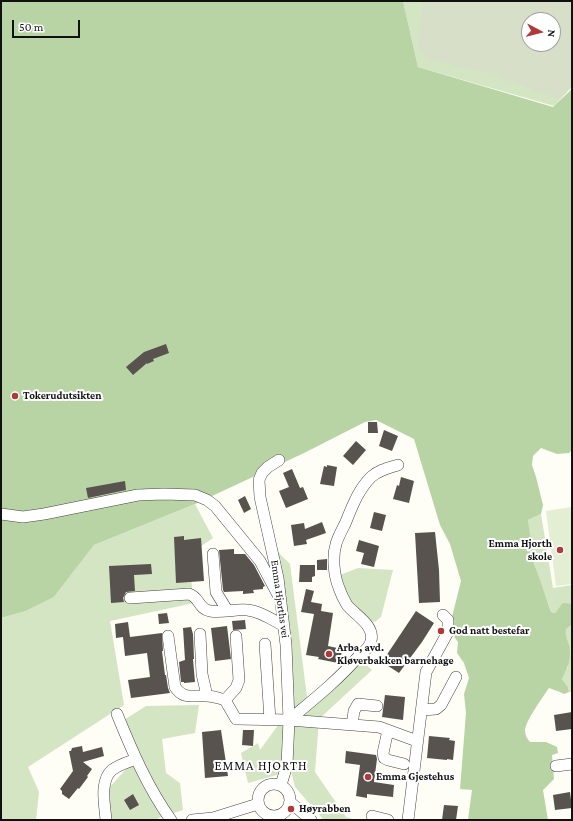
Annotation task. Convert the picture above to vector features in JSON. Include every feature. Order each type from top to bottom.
[{"type":"street","name":"Emma Hjorths vei","points":[[279,460],[265,470],[259,480],[260,497],[278,578],[286,645],[288,720],[287,765],[281,785]]},
{"type":"street","points":[[288,720],[344,673],[371,642],[372,634],[368,625],[347,604],[339,587],[335,571],[334,558],[336,544],[355,499],[364,485],[372,476],[383,469],[398,465]]},
{"type":"street","points":[[1,514],[23,517],[138,495],[195,495],[207,500],[215,506],[260,561],[282,603]]},
{"type":"street","points":[[213,554],[216,592],[227,610]]},
{"type":"street","points":[[130,598],[189,594],[197,598],[201,606],[210,611],[248,610],[256,612],[284,626]]},
{"type":"street","points":[[408,820],[426,672],[448,632],[449,623],[443,615]]},
{"type":"street","points":[[200,634],[202,674],[207,696]]},
{"type":"street","points":[[168,636],[175,687],[179,694],[186,696],[207,696],[225,700],[236,719],[288,720],[379,727],[417,741]]},
{"type":"street","points":[[225,700],[236,688],[239,680],[236,636]]},
{"type":"street","points":[[265,644],[270,720]]},
{"type":"street","points":[[422,710],[436,709],[441,705],[456,677]]},
{"type":"street","points":[[352,724],[355,707],[358,704],[377,706]]},
{"type":"street","points":[[117,714],[136,759],[163,808],[172,820]]},
{"type":"street","points":[[388,730],[383,753],[384,758],[404,764]]},
{"type":"street","points":[[106,820],[104,787],[108,775],[113,770],[136,759]]},
{"type":"street","points":[[556,766],[572,764]]},
{"type":"street","points":[[274,783],[281,785],[288,791],[290,802],[285,812],[275,816],[264,813],[258,804],[258,797],[261,789],[274,783]]},
{"type":"street","points":[[290,802],[311,820]]},
{"type":"street","points":[[192,820],[213,818],[258,804]]},
{"type":"street","points":[[372,816],[388,820]]},
{"type":"green space","points":[[1,1],[403,1],[418,67],[553,107],[572,89],[572,450],[569,453],[557,454],[541,448],[533,456],[532,465],[543,505],[541,514],[528,520],[534,563],[551,612],[555,613],[563,603],[572,604],[572,625],[566,629],[566,637],[570,649],[570,658],[568,667],[562,679],[568,687],[569,692],[564,694],[549,688],[531,715],[525,730],[526,737],[530,742],[546,742],[557,747],[558,753],[552,755],[554,779],[543,790],[548,820],[468,820],[472,790],[460,789],[466,713],[464,694],[469,678],[464,663],[457,653],[458,642],[455,638],[451,621],[461,581],[450,544],[440,525],[414,439],[376,420],[365,422],[304,453],[195,504],[94,545],[54,597],[26,611],[1,618]]},
{"type":"green space","points":[[403,1],[572,1],[572,87],[554,106],[418,67]]},
{"type":"green space","points":[[425,1],[572,1],[572,86],[558,99],[489,73],[427,59],[419,46],[421,12]]},
{"type":"green space","points":[[195,504],[213,538],[188,555],[194,603],[110,621],[124,705],[28,767],[39,792],[36,820],[1,820],[1,618],[26,611],[54,597],[94,545]]},
{"type":"green space","points":[[572,507],[572,584],[556,586],[546,511]]},
{"type":"green space","points":[[541,514],[553,588],[572,585],[572,604],[558,609],[555,613],[551,612],[539,580],[531,543],[528,520]]},
{"type":"green space","points":[[275,549],[290,564],[307,697],[362,661],[372,670],[319,719],[315,772],[346,817],[356,820],[324,820],[295,787],[291,771],[248,783],[241,753],[258,743],[260,750],[292,706]]},
{"type":"green space","points":[[358,568],[393,570],[381,617],[375,622],[366,619],[352,603],[340,575]]},
{"type":"green space","points":[[572,625],[572,692],[569,692],[568,687],[562,679],[568,667],[568,645],[565,636],[566,629]]},
{"type":"green space","points":[[199,705],[195,733],[162,739],[166,773],[180,783],[183,810],[158,818],[158,820],[111,820],[109,788],[137,757],[124,720],[146,706]]},
{"type":"building","points":[[166,344],[169,353],[153,359],[154,361],[147,363],[133,375],[126,367],[144,352]]},
{"type":"building","points":[[368,422],[377,422],[378,433],[368,433]]},
{"type":"building","points":[[384,430],[398,436],[392,451],[379,446]]},
{"type":"building","points":[[356,441],[366,450],[353,465],[343,456]]},
{"type":"building","points":[[327,465],[337,467],[334,486],[320,484],[324,466],[327,467]]},
{"type":"building","points":[[292,469],[300,488],[303,487],[308,499],[286,508],[279,491],[289,487],[283,473]]},
{"type":"building","points":[[401,477],[414,481],[409,503],[393,499]]},
{"type":"building","points":[[125,481],[126,490],[88,498],[86,488]]},
{"type":"building","points":[[245,496],[251,509],[244,513],[238,500]]},
{"type":"building","points":[[374,512],[386,515],[382,531],[370,528]]},
{"type":"building","points":[[322,522],[326,533],[306,540],[307,544],[294,546],[291,525],[304,523],[305,529]]},
{"type":"building","points":[[435,532],[439,570],[440,602],[419,603],[415,533]]},
{"type":"building","points":[[184,536],[184,540],[201,538],[204,581],[176,583],[174,537]]},
{"type":"building","points":[[359,540],[379,546],[374,567],[361,564],[364,553],[356,551]]},
{"type":"building","points":[[234,549],[234,554],[245,554],[254,565],[265,586],[263,589],[253,590],[254,593],[243,594],[243,591],[224,592],[219,550]]},
{"type":"building","points":[[327,559],[327,570],[317,570],[317,560]]},
{"type":"building","points":[[151,564],[152,574],[134,575],[135,591],[126,592],[123,598],[124,602],[111,603],[109,566]]},
{"type":"building","points":[[300,565],[315,565],[315,576],[312,577],[312,582],[299,582]]},
{"type":"building","points":[[306,589],[314,591],[311,602],[322,604],[321,611],[333,613],[328,646],[342,649],[341,657],[339,657],[338,663],[318,659],[319,657],[306,655],[314,614],[301,612]]},
{"type":"building","points":[[416,611],[434,623],[399,673],[382,662]]},
{"type":"building","points":[[167,613],[169,623],[159,624],[158,614]]},
{"type":"building","points":[[245,620],[246,629],[233,630],[232,621]]},
{"type":"building","points":[[128,622],[130,637],[162,633],[162,651],[165,675],[170,693],[131,698],[128,680],[150,677],[147,653],[125,656],[123,637],[116,638],[115,624]]},
{"type":"building","points":[[227,626],[231,659],[215,661],[211,628]]},
{"type":"building","points":[[191,627],[193,634],[195,682],[184,683],[181,682],[179,662],[185,660],[183,628]]},
{"type":"building","points":[[385,695],[405,697],[403,720],[382,717]]},
{"type":"building","points":[[572,712],[572,729],[556,731],[554,715]]},
{"type":"building","points":[[221,730],[228,776],[205,778],[202,732]]},
{"type":"building","points":[[243,730],[254,730],[253,746],[242,745]]},
{"type":"building","points":[[429,736],[450,738],[449,740],[455,741],[453,760],[427,758]]},
{"type":"building","points":[[82,746],[83,752],[102,747],[104,756],[83,762],[92,769],[79,789],[78,788],[69,799],[62,794],[60,789],[73,771],[69,751],[71,751],[72,748]]},
{"type":"building","points":[[346,751],[376,755],[377,759],[374,782],[394,785],[393,797],[367,794],[367,798],[356,796],[360,765],[345,763]]},
{"type":"building","points":[[570,792],[572,808],[555,810],[553,795]]},
{"type":"building","points":[[133,794],[139,805],[130,810],[124,800]]},
{"type":"building","points":[[444,805],[458,806],[456,820],[442,820]]},
{"type":"place","name":"Tokerudutsikten","points":[[15,396]]},
{"type":"place","name":"Emma Hjorth skole","points":[[560,550]]},
{"type":"place","name":"God natt bestefar","points":[[441,631]]},
{"type":"place","name":"Arba, avd. Kløverbakken barnehage","points":[[329,654]]},
{"type":"place","name":"Emma Gjestehus","points":[[368,777]]},
{"type":"place","name":"Høyrabben","points":[[291,809]]},
{"type":"district","name":"EMMA HJORTH","points":[[261,766]]}]
